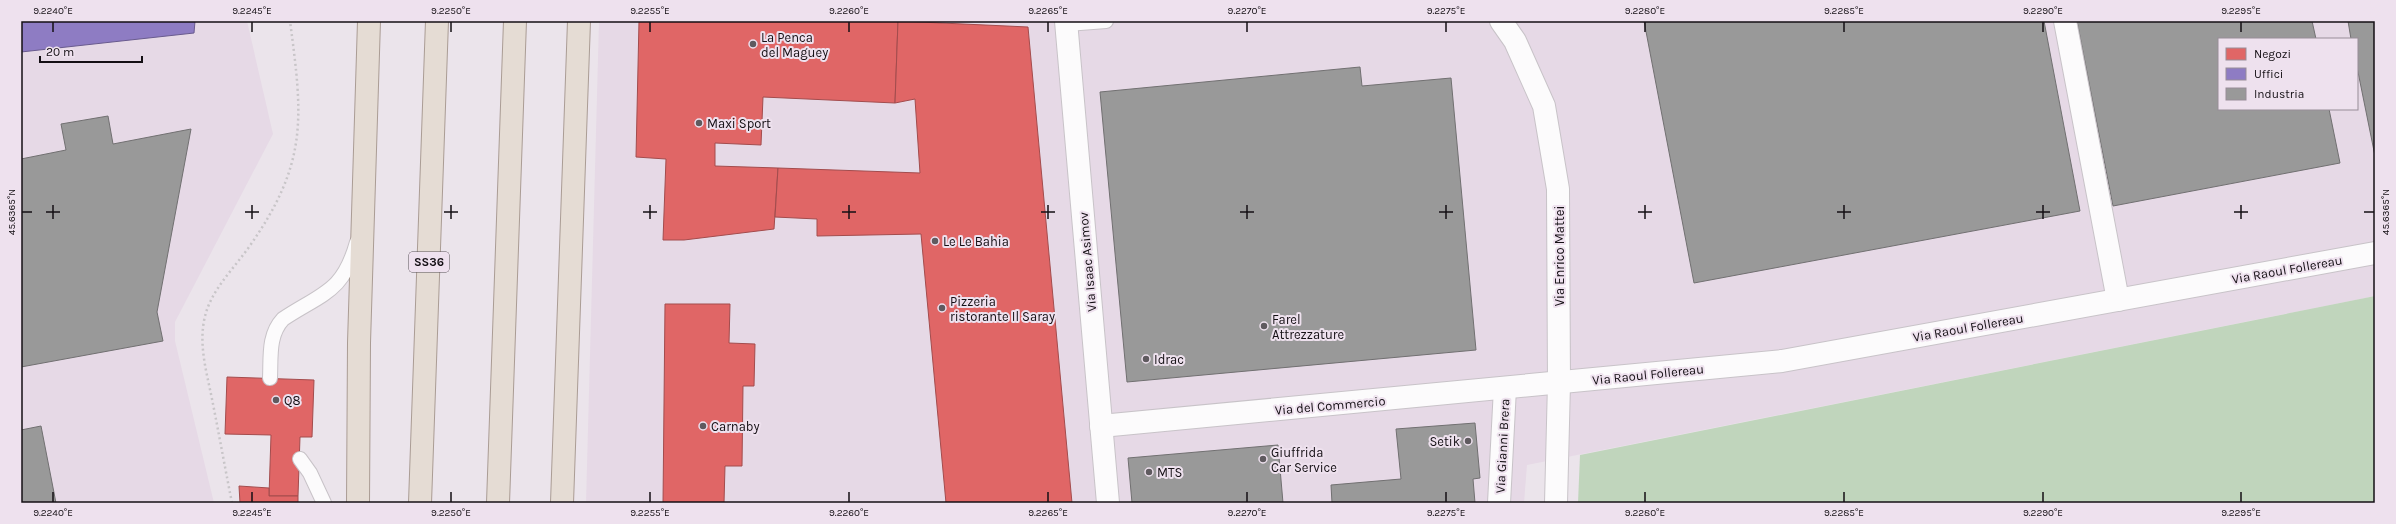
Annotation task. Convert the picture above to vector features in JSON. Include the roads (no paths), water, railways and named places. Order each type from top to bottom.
[{"type":"highway","points":[[358,503],[359,343],[369,21]]},
{"type":"highway","name":"SS36","points":[[420,503],[438,21]]},
{"type":"highway","points":[[498,503],[515,21]]},
{"type":"highway","points":[[562,503],[579,21]]},
{"type":"street","name":"Via Enrico Mattei","points":[[1501,21],[1515,41],[1544,106],[1558,189],[1559,383],[1556,503]]},
{"type":"street","points":[[2065,21],[2118,300]]},
{"type":"street","name":"Via Isaac Asimov","points":[[1067,23],[1108,503]]},
{"type":"street","name":"Via Raoul Follereau","points":[[1559,383],[1782,361],[2375,253]]},
{"type":"street","name":"Via del Commercio","points":[[1101,426],[1559,383]]},
{"type":"street","name":"Via Gianni Brera","points":[[1499,503],[1505,388]]},
{"type":"lane","points":[[1067,23],[1106,21]]},
{"type":"lane","points":[[270,378],[273,332],[283,319],[327,294],[339,282],[355,249],[363,202]]},
{"type":"lane","points":[[300,459],[310,473],[324,503]]},
{"type":"place","name":"La Penca del Maguey","points":[[753,44]]},
{"type":"place","name":"Maxi Sport","points":[[699,123]]},
{"type":"place","name":"Le Le Bahia","points":[[935,241]]},
{"type":"place","name":"Pizzeria ristorante Il Saray","points":[[942,308]]},
{"type":"place","name":"Farel Attrezzature","points":[[1264,326]]},
{"type":"place","name":"Idrac","points":[[1146,359]]},
{"type":"place","name":"Q8","points":[[276,400]]},
{"type":"place","name":"Carnaby","points":[[703,426]]},
{"type":"place","name":"Setik","points":[[1468,441]]},
{"type":"place","name":"Giuffrida Car Service","points":[[1263,459]]},
{"type":"place","name":"MTS","points":[[1149,472]]}]
